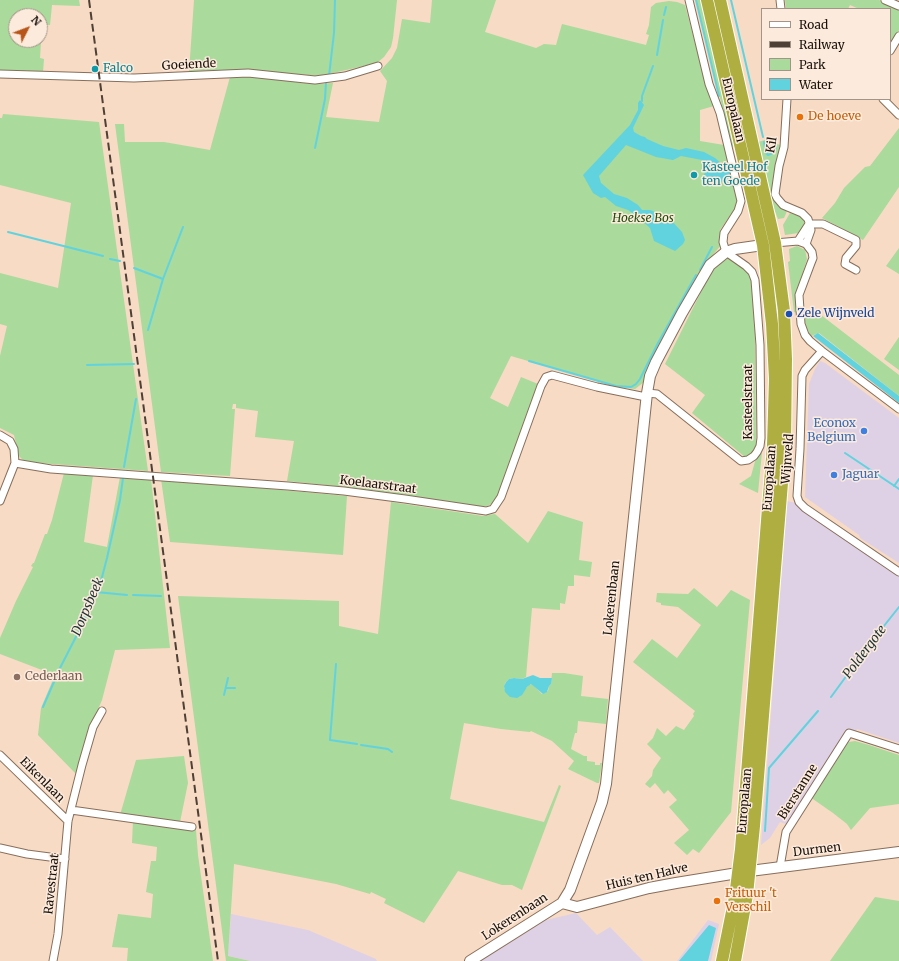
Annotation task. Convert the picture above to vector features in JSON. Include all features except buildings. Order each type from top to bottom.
[{"type":"highway","name":"Europalaan","points":[[707,0],[742,148],[769,244]]},
{"type":"highway","name":"Europalaan","points":[[720,0],[769,244],[768,284],[774,348],[775,411],[744,872],[742,923],[734,961]]},
{"type":"highway","name":"Europalaan","points":[[722,961],[731,918],[744,872]]},
{"type":"street","points":[[689,0],[709,84],[720,113],[741,201],[738,211],[724,233],[723,242],[726,252]]},
{"type":"street","points":[[885,0],[899,6]]},
{"type":"street","points":[[891,49],[899,36]]},
{"type":"street","name":"Goeiende","points":[[0,74],[134,78],[248,73],[315,80],[345,76],[378,66]]},
{"type":"street","name":"Kil","points":[[787,100],[784,147],[775,187],[775,194],[783,205],[802,213],[808,219],[810,224]]},
{"type":"street","points":[[884,100],[899,115]]},
{"type":"street","points":[[798,240],[810,224]]},
{"type":"street","points":[[806,244],[811,230],[810,224]]},
{"type":"street","points":[[810,224],[823,224],[856,240],[856,246],[846,258],[845,264],[856,270]]},
{"type":"street","points":[[769,244],[798,240],[810,248],[813,258],[800,295],[801,324],[805,335],[822,351],[899,409]]},
{"type":"street","name":"Lokerenbaan","points":[[470,961],[562,903],[570,890],[602,802],[606,784],[650,376],[682,313],[710,266],[726,252],[769,244]]},
{"type":"street","name":"Kasteelstraat","points":[[647,394],[657,394],[741,460],[748,460],[757,452],[760,446],[760,345],[754,280],[752,272],[726,252]]},
{"type":"street","name":"Wijnveld","points":[[822,351],[805,370],[802,376],[801,429],[797,496],[799,502],[805,508],[899,572]]},
{"type":"street","name":"Koelaarstraat","points":[[15,463],[51,469],[100,471],[344,491],[486,511],[493,509],[501,497],[546,377],[552,375],[597,387],[647,394]]},
{"type":"street","points":[[0,435],[10,441],[14,450],[15,463],[0,501]]},
{"type":"street","name":"Ravestraat","points":[[53,961],[58,934],[68,821],[82,765],[94,727],[102,711]]},
{"type":"street","name":"Bierstanne","points":[[780,867],[786,832],[848,733],[899,749]]},
{"type":"street","name":"Eikenlaan","points":[[0,755],[68,821]]},
{"type":"street","points":[[71,810],[192,827]]},
{"type":"street","points":[[0,848],[27,854],[65,859]]},
{"type":"street","name":"Durmen","points":[[744,872],[899,852]]},
{"type":"street","name":"Huis ten Halve","points":[[562,903],[577,907],[649,888],[744,872]]},
{"type":"shaded area","points":[[820,361],[825,363],[899,418],[899,563],[860,538],[859,535],[805,497],[809,384]]},
{"type":"shaded area","points":[[787,501],[796,503],[899,576],[899,743],[857,729],[849,742],[840,750],[791,826],[780,822],[770,838],[761,845]]},
{"type":"shaded area","points":[[576,913],[597,935],[610,927],[643,961],[480,961],[546,920]]},
{"type":"shaded area","points":[[231,914],[308,930],[376,959],[377,961],[250,961],[228,956]]},
{"type":"shaded area","points":[[708,920],[719,924],[711,961],[677,961]]},
{"type":"green space","points":[[0,0],[79,0],[80,6],[52,5],[50,25],[48,25],[48,8],[8,8],[8,48],[41,48],[40,58],[44,59],[43,72],[0,71]]},
{"type":"green space","points":[[194,0],[397,0],[391,47],[384,57],[378,62],[368,65],[320,76],[247,70],[189,72]]},
{"type":"green space","name":"Hoekse Bos","points":[[432,0],[496,0],[485,32],[536,48],[544,44],[556,45],[562,24],[646,45],[649,35],[646,34],[649,25],[651,7],[656,3],[669,1],[685,5],[706,84],[714,106],[700,110],[700,141],[724,145],[736,186],[738,204],[720,230],[721,245],[699,272],[671,323],[644,382],[635,389],[617,387],[511,356],[490,398],[508,407],[521,377],[538,384],[497,499],[487,506],[478,507],[355,488],[287,481],[294,441],[255,437],[258,411],[236,408],[236,404],[233,404],[232,409],[235,409],[230,476],[161,472],[115,124],[124,124],[125,142],[164,142],[210,150],[230,77],[250,77],[317,84],[333,83],[326,117],[379,122],[387,81],[380,71],[392,58],[397,48],[402,19],[430,23]]},
{"type":"green space","points":[[696,0],[701,0],[734,146],[732,147]]},
{"type":"green space","points":[[785,0],[879,0],[899,9],[899,30],[891,44],[891,8],[857,8],[850,5],[848,8],[786,8]]},
{"type":"green space","points":[[3,114],[99,122],[148,471],[25,462],[19,456],[14,435],[0,428],[0,356],[7,326],[0,324],[0,273],[58,288],[71,203],[0,185],[0,118],[2,118]]},
{"type":"green space","points":[[899,128],[899,187],[863,240],[822,218],[835,203],[844,188],[865,167],[870,166]]},
{"type":"green space","points":[[765,140],[769,153],[777,144],[780,145],[773,178],[772,193],[776,203],[787,211],[784,218],[778,219],[773,206],[758,142]]},
{"type":"green space","points":[[790,213],[802,217],[804,227],[801,232],[785,235],[783,225]]},
{"type":"green space","points":[[797,246],[805,250],[807,259],[798,288],[797,313],[794,312],[788,262],[790,261],[789,249]]},
{"type":"green space","points":[[899,248],[899,274],[886,266]]},
{"type":"green space","points":[[729,258],[744,268],[749,274],[752,283],[755,321],[756,445],[751,454],[745,457],[692,413],[705,395],[665,364],[711,272],[719,264]]},
{"type":"green space","points":[[804,315],[821,315],[899,375],[899,396],[819,333],[811,336],[806,327]]},
{"type":"green space","points":[[899,337],[899,370],[884,359]]},
{"type":"green space","points":[[762,452],[758,493],[739,484],[751,476],[756,458]]},
{"type":"green space","points":[[64,473],[93,475],[84,542],[107,547],[120,477],[151,479],[170,648],[115,650],[102,700],[90,728],[76,774],[38,735],[41,708],[55,675],[0,654],[0,638],[33,567],[31,566],[34,563],[45,534],[47,534]]},
{"type":"green space","points":[[161,479],[347,496],[343,555],[170,542]]},
{"type":"green space","points":[[391,502],[483,516],[495,514],[528,543],[548,511],[583,522],[579,560],[592,562],[590,577],[574,575],[574,586],[568,586],[565,604],[560,603],[560,610],[532,608],[526,677],[522,679],[509,679],[505,683],[504,689],[526,688],[532,684],[542,694],[548,691],[551,684],[552,673],[564,673],[583,676],[581,696],[608,699],[606,724],[578,721],[577,733],[575,733],[571,749],[584,756],[587,756],[587,761],[595,762],[595,765],[600,765],[600,763],[602,763],[599,783],[568,769],[574,761],[552,741],[531,731],[501,729],[464,723],[450,799],[544,822],[559,785],[561,786],[522,890],[512,885],[502,885],[458,871],[424,923],[384,903],[386,899],[371,892],[370,894],[336,884],[234,864],[228,956],[250,961],[226,961],[178,596],[339,601],[339,626],[378,634]]},
{"type":"green space","points":[[694,588],[717,607],[731,590],[750,600],[731,812],[699,853],[693,849],[687,855],[674,843],[689,830],[669,807],[677,800],[668,790],[664,794],[655,783],[650,788],[645,784],[652,776],[653,770],[661,758],[647,744],[653,738],[657,728],[666,736],[676,726],[684,730],[694,716],[693,714],[695,711],[633,662],[652,639],[677,658],[701,625],[678,607],[661,605],[661,603],[656,602],[657,593],[688,594]]},
{"type":"green space","points":[[855,741],[899,755],[899,804],[870,808],[851,830],[847,824],[810,797],[840,750],[849,742]]},
{"type":"green space","points":[[184,756],[188,783],[179,827],[196,830],[198,855],[213,961],[127,961],[128,948],[112,947],[118,914],[151,918],[153,894],[146,892],[151,861],[156,861],[157,847],[132,843],[133,821],[120,815],[136,760]]},
{"type":"green space","points":[[875,897],[899,901],[899,961],[830,961]]},
{"type":"water","points":[[640,100],[644,105],[633,128],[634,132],[663,146],[679,150],[686,148],[704,152],[715,158],[729,170],[734,186],[733,187],[726,182],[703,181],[702,179],[709,164],[702,160],[681,156],[673,160],[656,157],[626,145],[599,176],[601,183],[614,194],[627,198],[638,205],[642,210],[650,210],[669,218],[682,232],[685,240],[683,244],[675,251],[654,241],[650,228],[638,217],[628,210],[616,206],[605,197],[601,198],[593,193],[583,175],[630,125],[638,110],[638,103]]},
{"type":"water","points":[[818,333],[899,396],[899,403],[813,336]]},
{"type":"water","points":[[533,675],[540,678],[552,678],[547,692],[543,694],[531,684],[522,695],[517,698],[510,697],[505,692],[504,686],[509,679],[522,679]]},
{"type":"water","points":[[709,925],[716,928],[708,961],[679,961]]},
{"type":"waterway","points":[[329,76],[334,33],[335,0]]},
{"type":"waterway","points":[[696,0],[719,96]]},
{"type":"waterway","points":[[731,0],[763,137]]},
{"type":"waterway","points":[[664,15],[666,7]]},
{"type":"waterway","points":[[657,55],[663,20]]},
{"type":"waterway","points":[[642,101],[642,96],[653,66]]},
{"type":"waterway","points":[[315,148],[325,99],[326,82]]},
{"type":"waterway","points":[[764,142],[766,153],[768,155],[773,153],[776,147]]},
{"type":"waterway","points":[[148,330],[163,279],[183,227]]},
{"type":"waterway","points":[[8,232],[103,256]]},
{"type":"waterway","points":[[700,270],[712,247]]},
{"type":"waterway","points":[[110,259],[120,261]]},
{"type":"waterway","points":[[134,268],[163,279]]},
{"type":"waterway","points":[[529,361],[616,386],[631,387],[640,379],[658,343],[696,275]]},
{"type":"waterway","points":[[87,365],[134,364]]},
{"type":"waterway","name":"Dorpsbeek","points":[[124,467],[136,399]]},
{"type":"waterway","points":[[845,453],[899,489]]},
{"type":"waterway","name":"Dorpsbeek","points":[[43,707],[101,581],[120,500],[123,478]]},
{"type":"waterway","points":[[894,486],[899,479]]},
{"type":"waterway","points":[[96,592],[127,595]]},
{"type":"waterway","points":[[133,595],[161,596]]},
{"type":"waterway","name":"Poldergote","points":[[831,697],[899,607]]},
{"type":"waterway","points":[[336,664],[330,740],[357,744]]},
{"type":"waterway","points":[[224,695],[228,678]]},
{"type":"waterway","points":[[226,688],[235,688]]},
{"type":"waterway","name":"Poldergote","points":[[765,831],[769,768],[818,711]]},
{"type":"waterway","points":[[361,745],[388,749],[392,752]]},
{"type":"railway","points":[[89,0],[218,961]]},
{"type":"place","name":"Falco","points":[[95,69]]},
{"type":"place","name":"De hoeve","points":[[800,117]]},
{"type":"place","name":"Kasteel Hof ten Goede","points":[[694,175]]},
{"type":"place","name":"Zele Wijnveld","points":[[789,314]]},
{"type":"place","name":"Econox Belgium","points":[[864,431]]},
{"type":"place","name":"Jaguar","points":[[834,475]]},
{"type":"place","name":"Cederlaan","points":[[17,677]]},
{"type":"place","name":"Frituur 't Verschil","points":[[717,901]]}]
